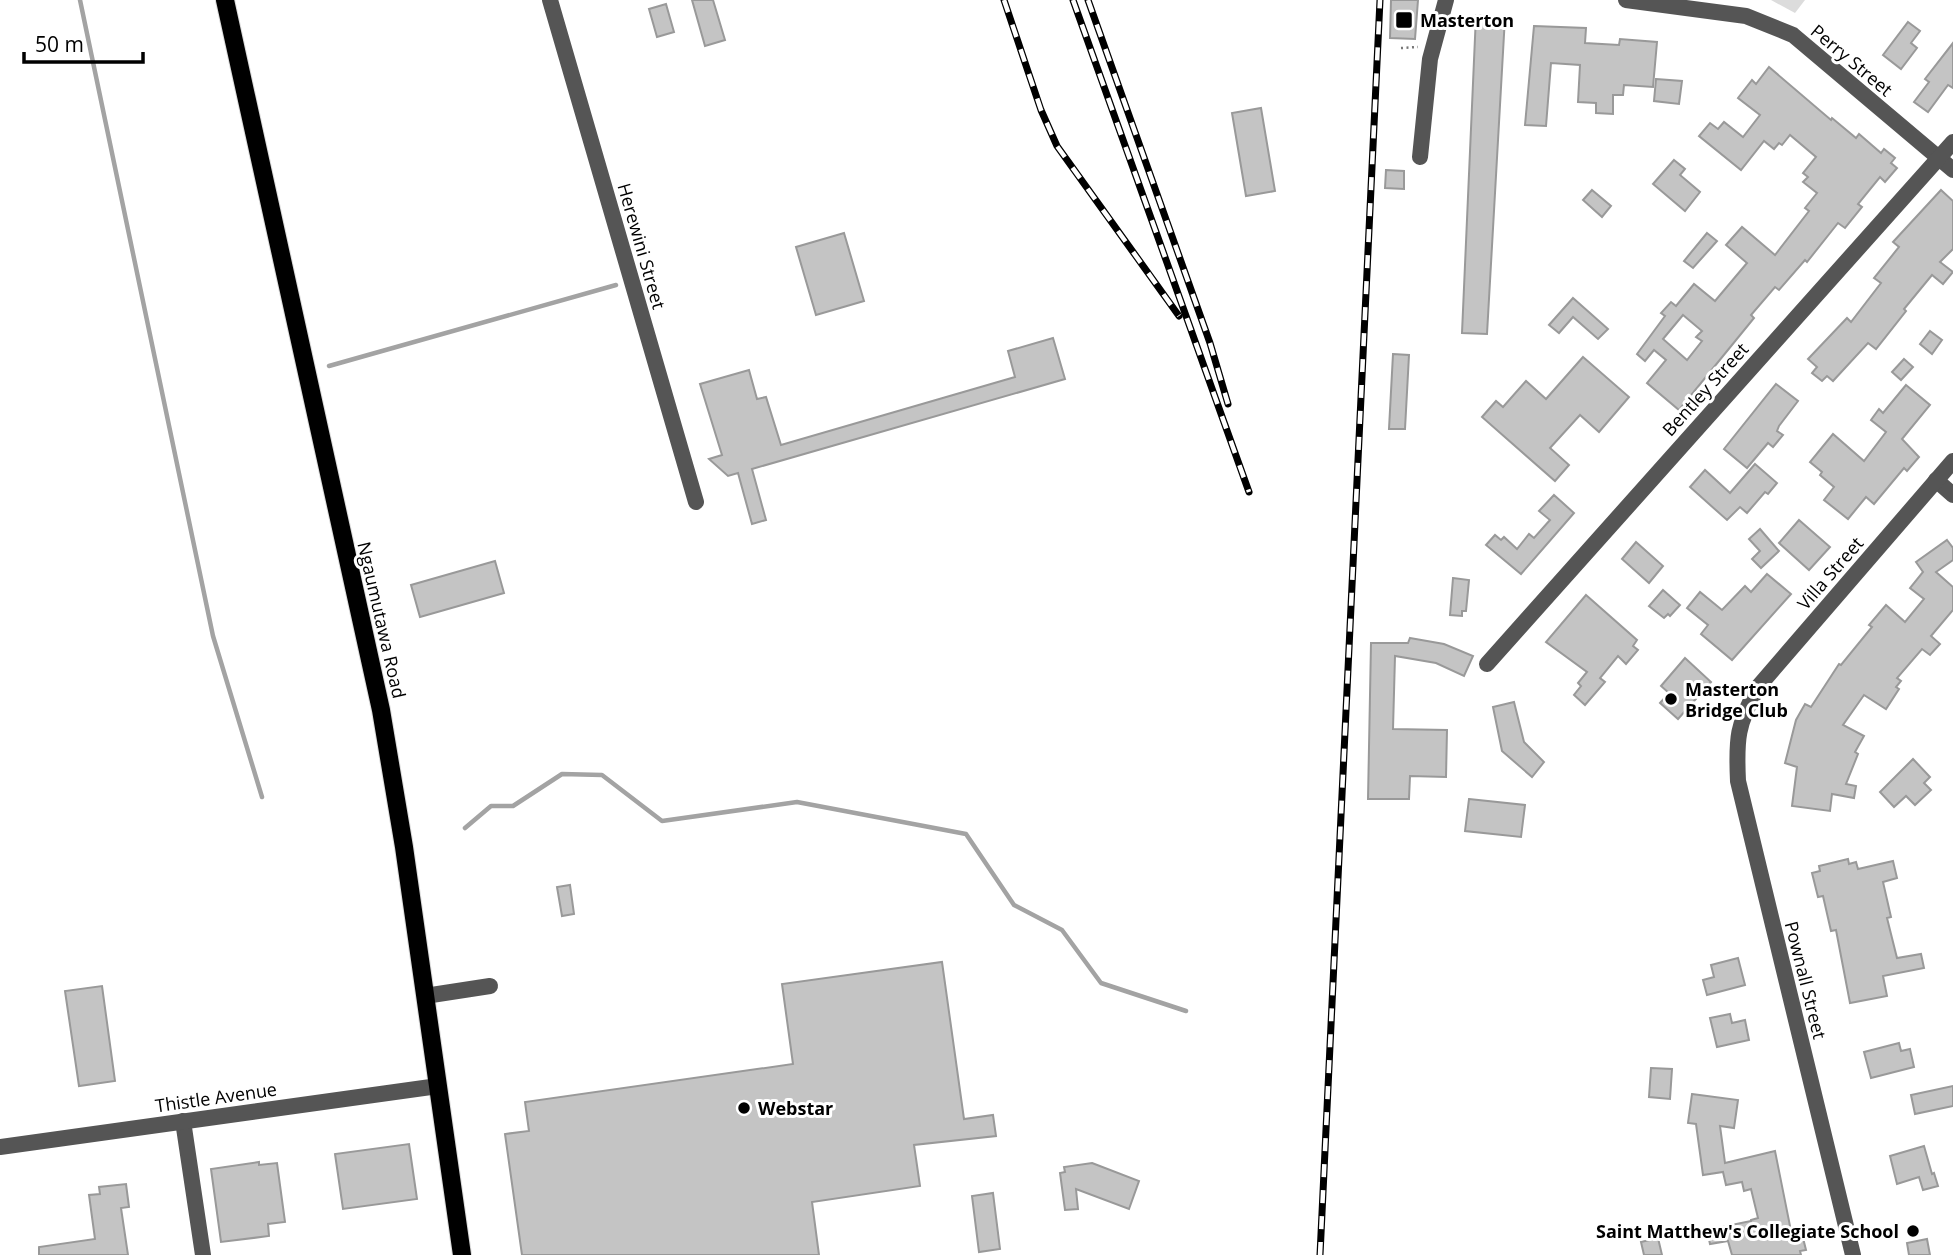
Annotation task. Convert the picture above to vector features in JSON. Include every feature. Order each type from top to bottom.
[{"type":"main road","name":"Ngaumutawa Road","points":[[225,0],[381,710],[396,794],[462,1255]]},
{"type":"street","name":"Herewini Street","points":[[550,0],[696,502]]},
{"type":"street","points":[[1420,157],[1430,59],[1446,0]]},
{"type":"street","name":"Perry Street","points":[[1626,0],[1726,6],[1793,35],[1953,170]]},
{"type":"street","name":"Bentley Street","points":[[1487,664],[1953,142]]},
{"type":"street","name":"Villa Street","points":[[1743,714],[1758,687],[1785,654],[1953,461]]},
{"type":"street","points":[[1936,480],[1953,495]]},
{"type":"street","name":"Pownall Street","points":[[1743,714],[1736,744],[1738,781],[1853,1255]]},
{"type":"street","points":[[425,996],[490,986]]},
{"type":"street","name":"Thistle Avenue","points":[[0,1147],[438,1086]]},
{"type":"street","points":[[183,1121],[203,1255]]},
{"type":"shaded area","points":[[1771,0],[1805,0],[1795,13]]},
{"type":"building","points":[[692,0],[713,0],[725,40],[705,46]]},
{"type":"building","name":"Masterton","points":[[1391,0],[1418,0],[1415,39],[1390,38]]},
{"type":"building","points":[[666,4],[674,32],[657,37],[649,9]]},
{"type":"building","points":[[1476,15],[1505,17],[1487,334],[1462,333]]},
{"type":"building","points":[[1908,22],[1920,31],[1911,43],[1917,48],[1901,69],[1883,55]]},
{"type":"building","points":[[1534,26],[1586,28],[1585,43],[1619,45],[1620,39],[1657,42],[1653,87],[1624,85],[1623,95],[1613,95],[1613,114],[1596,113],[1596,103],[1578,102],[1580,65],[1551,63],[1546,126],[1525,125]]},
{"type":"building","points":[[1953,43],[1953,88],[1948,85],[1928,112],[1914,102],[1929,82],[1925,79]]},
{"type":"building","points":[[1769,67],[1856,138],[1859,134],[1881,153],[1884,149],[1895,158],[1891,163],[1897,168],[1885,182],[1880,177],[1858,204],[1862,207],[1845,228],[1838,223],[1807,262],[1805,260],[1779,290],[1775,287],[1751,315],[1754,318],[1679,410],[1647,383],[1666,360],[1654,350],[1645,361],[1637,354],[1665,316],[1661,313],[1671,302],[1676,306],[1694,284],[1715,301],[1747,263],[1726,245],[1742,227],[1775,255],[1809,211],[1805,208],[1817,193],[1803,182],[1808,177],[1803,173],[1816,157],[1790,135],[1782,145],[1779,143],[1774,149],[1764,141],[1741,170],[1699,136],[1710,123],[1718,129],[1724,122],[1743,137],[1760,115],[1738,98],[1752,80],[1756,84]],"holes":[[[1683,315],[1702,331],[1696,337],[1702,341],[1687,360],[1663,339]]]},
{"type":"building","points":[[1656,79],[1682,81],[1679,104],[1654,101]]},
{"type":"building","points":[[1261,108],[1275,191],[1246,196],[1232,113]]},
{"type":"building","points":[[1674,160],[1685,169],[1680,175],[1700,192],[1685,211],[1653,184]]},
{"type":"building","points":[[1386,170],[1404,171],[1404,189],[1385,188]]},
{"type":"building","points":[[1592,190],[1611,206],[1602,217],[1583,200]]},
{"type":"building","points":[[1941,190],[1953,201],[1953,249],[1940,262],[1953,272],[1943,284],[1932,275],[1876,349],[1868,343],[1833,381],[1827,376],[1822,381],[1812,373],[1817,367],[1808,359],[1847,318],[1851,322],[1881,283],[1874,278],[1899,247],[1893,242]]},
{"type":"building","points":[[844,233],[864,301],[816,315],[796,247]]},
{"type":"building","points":[[1707,233],[1717,241],[1693,268],[1684,261]]},
{"type":"building","points":[[1573,298],[1608,329],[1598,339],[1573,317],[1559,333],[1549,325]]},
{"type":"building","points":[[1930,331],[1942,340],[1932,354],[1920,344]]},
{"type":"building","points":[[1053,338],[1065,379],[752,469],[766,520],[752,524],[738,473],[728,476],[709,459],[722,455],[700,384],[749,370],[757,399],[766,397],[781,445],[1015,377],[1008,351]]},
{"type":"building","points":[[1393,354],[1409,355],[1405,429],[1389,429]]},
{"type":"building","points":[[1583,357],[1629,397],[1599,432],[1580,415],[1550,448],[1569,465],[1555,481],[1482,417],[1496,401],[1503,407],[1526,381],[1546,399]]},
{"type":"building","points":[[1904,359],[1913,367],[1901,380],[1892,372]]},
{"type":"building","points":[[1776,384],[1798,401],[1779,426],[1777,431],[1783,435],[1773,447],[1768,443],[1747,468],[1724,449]]},
{"type":"building","points":[[1906,385],[1930,405],[1902,439],[1919,457],[1907,471],[1904,468],[1874,504],[1866,497],[1848,519],[1824,500],[1834,487],[1810,462],[1833,434],[1864,461],[1886,432],[1871,420],[1879,409],[1883,413]]},
{"type":"building","points":[[1755,464],[1777,483],[1768,494],[1765,492],[1747,513],[1740,507],[1727,520],[1690,487],[1705,470],[1730,493]]},
{"type":"building","points":[[1554,495],[1574,513],[1521,574],[1486,545],[1495,535],[1501,540],[1504,537],[1517,549],[1529,534],[1534,538],[1550,520],[1539,511]]},
{"type":"building","points":[[1799,520],[1830,547],[1809,570],[1779,543]]},
{"type":"building","points":[[1760,529],[1779,551],[1761,568],[1752,559],[1760,551],[1749,539]]},
{"type":"building","points":[[1947,540],[1953,548],[1953,560],[1936,572],[1953,587],[1953,610],[1931,636],[1940,644],[1930,655],[1922,649],[1897,678],[1901,681],[1896,687],[1899,689],[1886,709],[1864,695],[1843,725],[1864,736],[1855,752],[1858,754],[1846,784],[1856,786],[1854,798],[1832,794],[1830,811],[1792,806],[1797,767],[1785,763],[1796,720],[1805,704],[1811,707],[1839,664],[1841,665],[1872,627],[1869,625],[1886,605],[1905,622],[1924,599],[1910,588],[1923,572],[1916,562]]},
{"type":"building","points":[[1636,542],[1663,566],[1649,583],[1622,559]]},
{"type":"building","points":[[495,561],[504,593],[420,617],[411,585]]},
{"type":"building","points":[[1767,574],[1791,594],[1732,660],[1701,634],[1708,625],[1687,608],[1700,592],[1722,610],[1745,586],[1751,592]]},
{"type":"building","points":[[1453,578],[1469,580],[1466,611],[1462,611],[1462,616],[1450,615]]},
{"type":"building","points":[[1663,590],[1680,605],[1670,616],[1668,614],[1664,618],[1649,606]]},
{"type":"building","points":[[1586,595],[1637,640],[1633,646],[1638,650],[1626,664],[1618,656],[1600,678],[1605,682],[1585,705],[1574,695],[1581,686],[1578,683],[1587,672],[1546,642]]},
{"type":"building","points":[[1410,638],[1444,644],[1473,656],[1464,676],[1436,663],[1395,656],[1393,729],[1447,730],[1446,777],[1410,776],[1409,799],[1368,799],[1371,643],[1408,643]]},
{"type":"building","points":[[1685,658],[1711,682],[1678,719],[1660,703],[1669,693],[1661,686]]},
{"type":"building","points":[[1514,702],[1524,742],[1544,762],[1532,777],[1502,751],[1493,707]]},
{"type":"building","points":[[1913,759],[1930,777],[1924,783],[1931,790],[1915,805],[1906,796],[1894,807],[1880,792]]},
{"type":"building","points":[[1469,799],[1525,805],[1521,837],[1465,831]]},
{"type":"building","points":[[1848,859],[1849,864],[1856,862],[1858,869],[1893,861],[1897,878],[1883,882],[1891,917],[1887,918],[1897,958],[1921,954],[1924,968],[1883,976],[1887,996],[1850,1003],[1836,930],[1831,931],[1823,896],[1818,897],[1812,873],[1820,871],[1819,866]]},
{"type":"building","points":[[570,885],[574,914],[562,916],[557,887]]},
{"type":"building","points":[[1738,958],[1745,985],[1707,995],[1703,980],[1714,977],[1711,965]]},
{"type":"building","name":"Webstar","points":[[942,962],[964,1119],[993,1115],[996,1136],[914,1145],[920,1186],[812,1202],[819,1255],[522,1255],[505,1134],[529,1131],[525,1102],[793,1064],[782,984]]},
{"type":"building","points":[[102,986],[115,1081],[79,1086],[65,991]]},
{"type":"building","points":[[1730,1014],[1732,1023],[1745,1020],[1749,1040],[1717,1047],[1710,1018]]},
{"type":"building","points":[[1899,1043],[1901,1051],[1910,1049],[1914,1067],[1871,1078],[1864,1052]]},
{"type":"building","points":[[1651,1068],[1672,1069],[1670,1099],[1649,1097]]},
{"type":"building","points":[[1953,1086],[1953,1106],[1915,1114],[1911,1095]]},
{"type":"building","points":[[1692,1094],[1738,1100],[1734,1128],[1720,1126],[1725,1163],[1775,1151],[1793,1241],[1803,1238],[1806,1250],[1800,1251],[1801,1255],[1732,1255],[1728,1241],[1710,1244],[1707,1230],[1758,1218],[1751,1189],[1744,1191],[1742,1182],[1726,1185],[1723,1172],[1703,1175],[1696,1124],[1688,1123]]},
{"type":"building","points":[[409,1144],[417,1199],[343,1209],[335,1154]]},
{"type":"building","points":[[1924,1146],[1938,1186],[1923,1190],[1919,1177],[1897,1184],[1890,1156]]},
{"type":"building","points":[[259,1162],[259,1165],[277,1163],[285,1222],[268,1224],[269,1236],[221,1242],[211,1169]]},
{"type":"building","points":[[1092,1163],[1139,1181],[1129,1209],[1076,1189],[1078,1209],[1065,1210],[1060,1173],[1065,1172],[1064,1167]]},
{"type":"building","points":[[126,1184],[129,1207],[121,1208],[128,1255],[39,1255],[39,1247],[95,1239],[89,1195],[100,1194],[99,1187]]},
{"type":"building","points":[[993,1193],[1000,1249],[979,1252],[972,1196]]},
{"type":"building","points":[[1658,1238],[1662,1255],[1644,1255],[1641,1242]]},
{"type":"building","points":[[1927,1239],[1930,1255],[1909,1255],[1907,1243]]},
{"type":"waterway","points":[[80,0],[213,636],[262,797]]},
{"type":"waterway","points":[[329,366],[616,285]]},
{"type":"waterway","points":[[465,828],[491,806],[513,806],[562,774],[602,775],[662,821],[797,802],[966,834],[1014,905],[1062,930],[1101,983],[1186,1011]]},
{"type":"railway","points":[[1004,0],[1041,110],[1057,146],[1179,316]]},
{"type":"railway","points":[[1073,0],[1249,492]]},
{"type":"railway","points":[[1088,0],[1210,343],[1228,404]]},
{"type":"railway","points":[[1320,1255],[1380,0]]},
{"type":"place","name":"Masterton","points":[[1404,20]]},
{"type":"place","name":"Masterton Bridge Club","points":[[1671,699]]},
{"type":"place","name":"Webstar","points":[[744,1108]]},
{"type":"place","name":"Saint Matthew's Collegiate School","points":[[1913,1231]]}]
